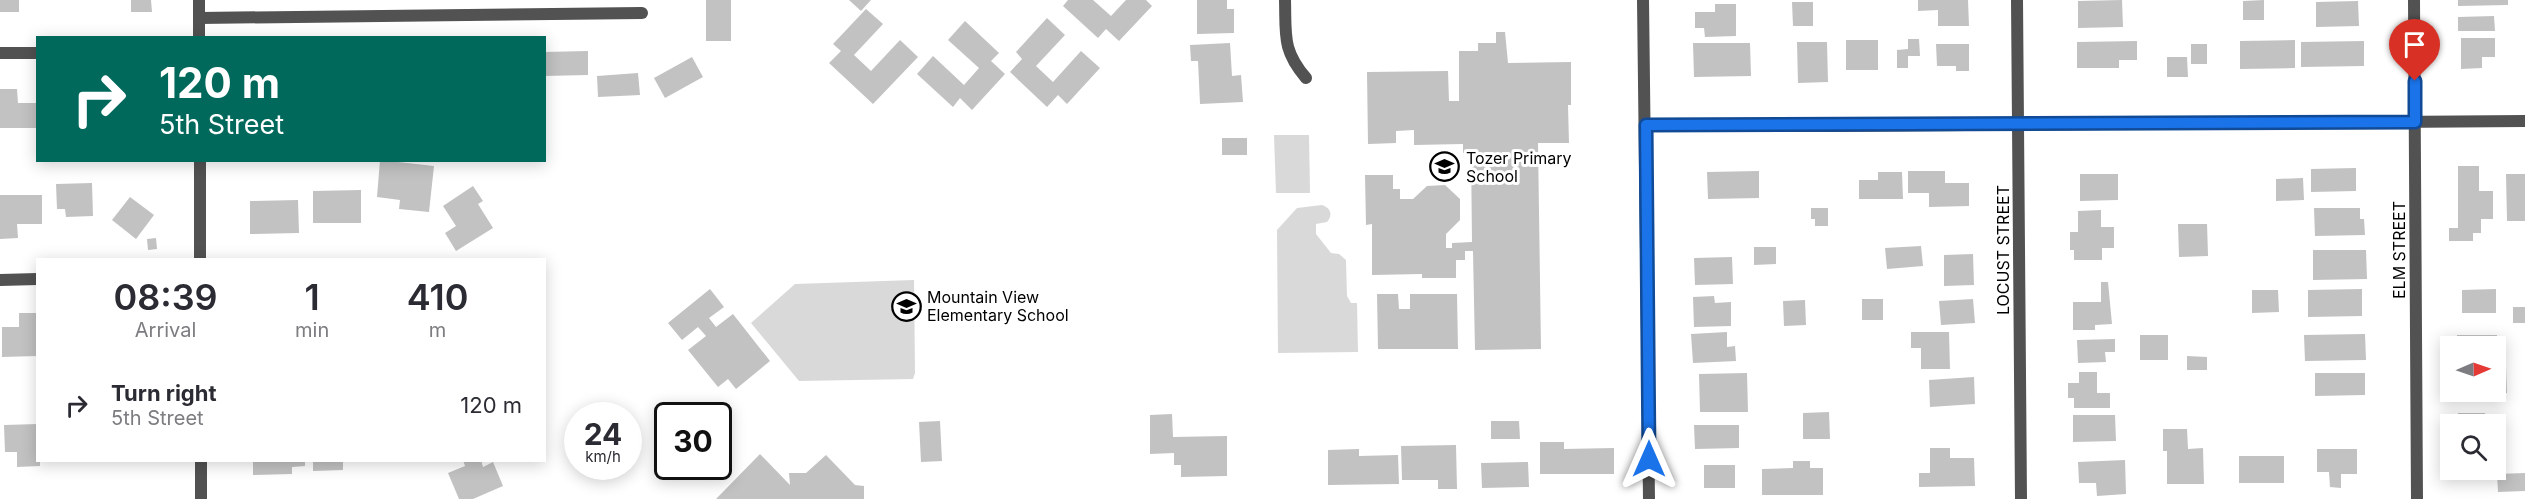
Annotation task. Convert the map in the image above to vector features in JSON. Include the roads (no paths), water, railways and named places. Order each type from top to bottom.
[{"type":"street","points":[[199,0],[199,36]]},
{"type":"street","points":[[1286,0],[1286,43],[1292,62],[1306,78]]},
{"type":"street","points":[[1643,0],[1649,499]]},
{"type":"street","name":"LOCUST STREET","points":[[2017,0],[2021,499]]},
{"type":"street","name":"ELM STREET","points":[[2414,0],[2417,499]]},
{"type":"street","points":[[199,18],[642,13]]},
{"type":"street","points":[[0,53],[36,53]]},
{"type":"street","points":[[1646,125],[2525,121]]},
{"type":"street","points":[[200,162],[200,258]]},
{"type":"street","points":[[0,279],[36,279]]},
{"type":"street","points":[[201,462],[201,499]]},
{"type":"place","name":"Tozer Primary School","points":[[1445,167]]},
{"type":"place","name":"Mountain View Elementary School","points":[[906,306]]}]
